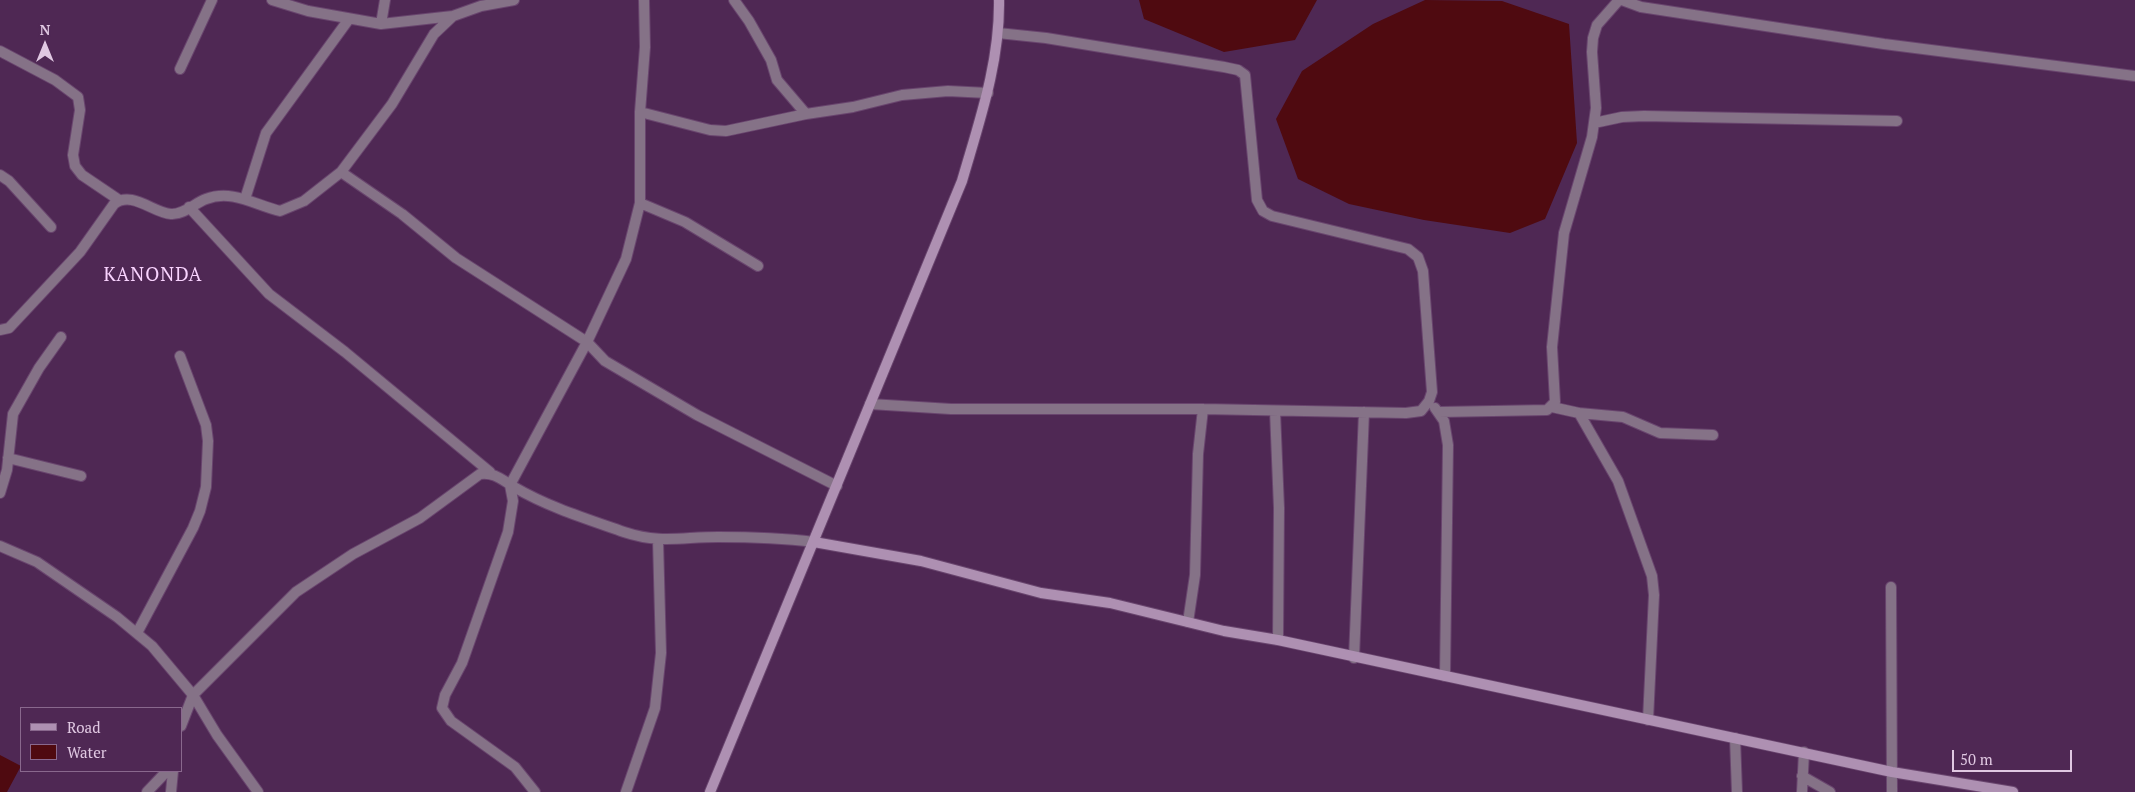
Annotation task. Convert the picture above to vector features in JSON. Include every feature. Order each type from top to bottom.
[{"type":"street","points":[[180,69],[212,0]]},
{"type":"street","points":[[272,0],[349,19],[381,24],[453,16],[481,6],[514,0]]},
{"type":"street","points":[[381,24],[385,0]]},
{"type":"street","points":[[535,792],[515,767],[451,721],[442,708],[445,695],[462,663],[508,532],[513,501],[510,485],[587,342],[626,259],[640,203],[640,112],[645,47],[644,0]]},
{"type":"street","points":[[734,0],[749,21],[771,60],[777,80],[806,114]]},
{"type":"street","points":[[710,792],[962,181],[988,93],[998,33],[999,0]]},
{"type":"street","points":[[1439,412],[1547,410],[1555,402],[1552,347],[1564,233],[1594,123],[1596,108],[1592,52],[1593,38],[1597,25],[1621,0],[1640,7],[1884,44],[2135,76]]},
{"type":"street","points":[[0,51],[56,80],[78,97],[80,110],[73,156],[75,166],[82,175],[119,200],[130,200],[169,214],[177,214],[206,199],[223,195],[245,199],[273,210],[285,210],[314,195],[341,172],[392,104],[434,34],[453,16]]},
{"type":"street","points":[[245,199],[266,133],[349,19]]},
{"type":"street","points":[[870,404],[951,409],[1203,409],[1364,412],[1421,411],[1429,402],[1432,392],[1424,280],[1418,257],[1408,250],[1272,216],[1263,210],[1257,200],[1245,75],[1238,70],[1224,67],[1046,38],[998,33]]},
{"type":"street","points":[[640,112],[710,130],[726,131],[806,114],[853,107],[902,95],[948,91],[988,93]]},
{"type":"street","points":[[1594,123],[1622,117],[1644,116],[1897,121]]},
{"type":"street","points":[[341,172],[402,214],[456,258],[587,342],[605,361],[697,415],[837,486]]},
{"type":"street","points":[[0,175],[9,181],[51,227]]},
{"type":"street","points":[[0,330],[9,328],[80,252],[114,204],[119,200]]},
{"type":"street","points":[[640,203],[702,231],[758,266]]},
{"type":"street","points":[[189,207],[270,294],[345,352],[490,472],[534,499],[625,532],[658,540],[761,537],[814,542],[921,561],[1041,593],[1110,603],[1354,658],[1892,772],[2013,792]]},
{"type":"street","points":[[0,493],[7,470],[13,414],[39,368],[61,337]]},
{"type":"street","points":[[137,633],[193,528],[200,511],[206,487],[208,441],[206,425],[180,356]]},
{"type":"street","points":[[1429,402],[1444,420],[1448,445],[1445,676]]},
{"type":"street","points":[[1552,407],[1579,413],[1623,417],[1660,433],[1713,435]]},
{"type":"street","points":[[1188,622],[1195,575],[1198,454],[1203,409]]},
{"type":"street","points":[[1275,411],[1279,508],[1278,640]]},
{"type":"street","points":[[1354,658],[1364,412]]},
{"type":"street","points":[[1579,413],[1618,481],[1652,576],[1654,595],[1648,720]]},
{"type":"street","points":[[0,428],[10,434]]},
{"type":"street","points":[[8,458],[81,476]]},
{"type":"street","points":[[182,723],[193,695],[296,592],[347,558],[420,518],[472,478],[490,472]]},
{"type":"street","points":[[626,792],[655,708],[660,653],[658,540]]},
{"type":"street","points":[[0,546],[37,562],[137,633],[152,646],[193,695],[217,735],[258,792]]},
{"type":"street","points":[[1891,587],[1892,792]]},
{"type":"street","points":[[1735,738],[1737,792]]},
{"type":"street","points":[[1802,792],[1804,752]]},
{"type":"street","points":[[147,792],[166,772]]},
{"type":"street","points":[[171,792],[173,772]]},
{"type":"street","points":[[1802,776],[1830,792]]},
{"type":"water","points":[[1139,0],[1317,0],[1295,40],[1224,52],[1144,19]]},
{"type":"water","points":[[1425,0],[1502,1],[1569,24],[1577,143],[1545,219],[1510,233],[1424,220],[1349,204],[1298,179],[1276,119],[1302,71],[1373,24]]},
{"type":"water","points":[[0,755],[20,765],[20,768],[7,792],[0,792]]},
{"type":"district","name":"KANONDA","points":[[153,276]]}]
